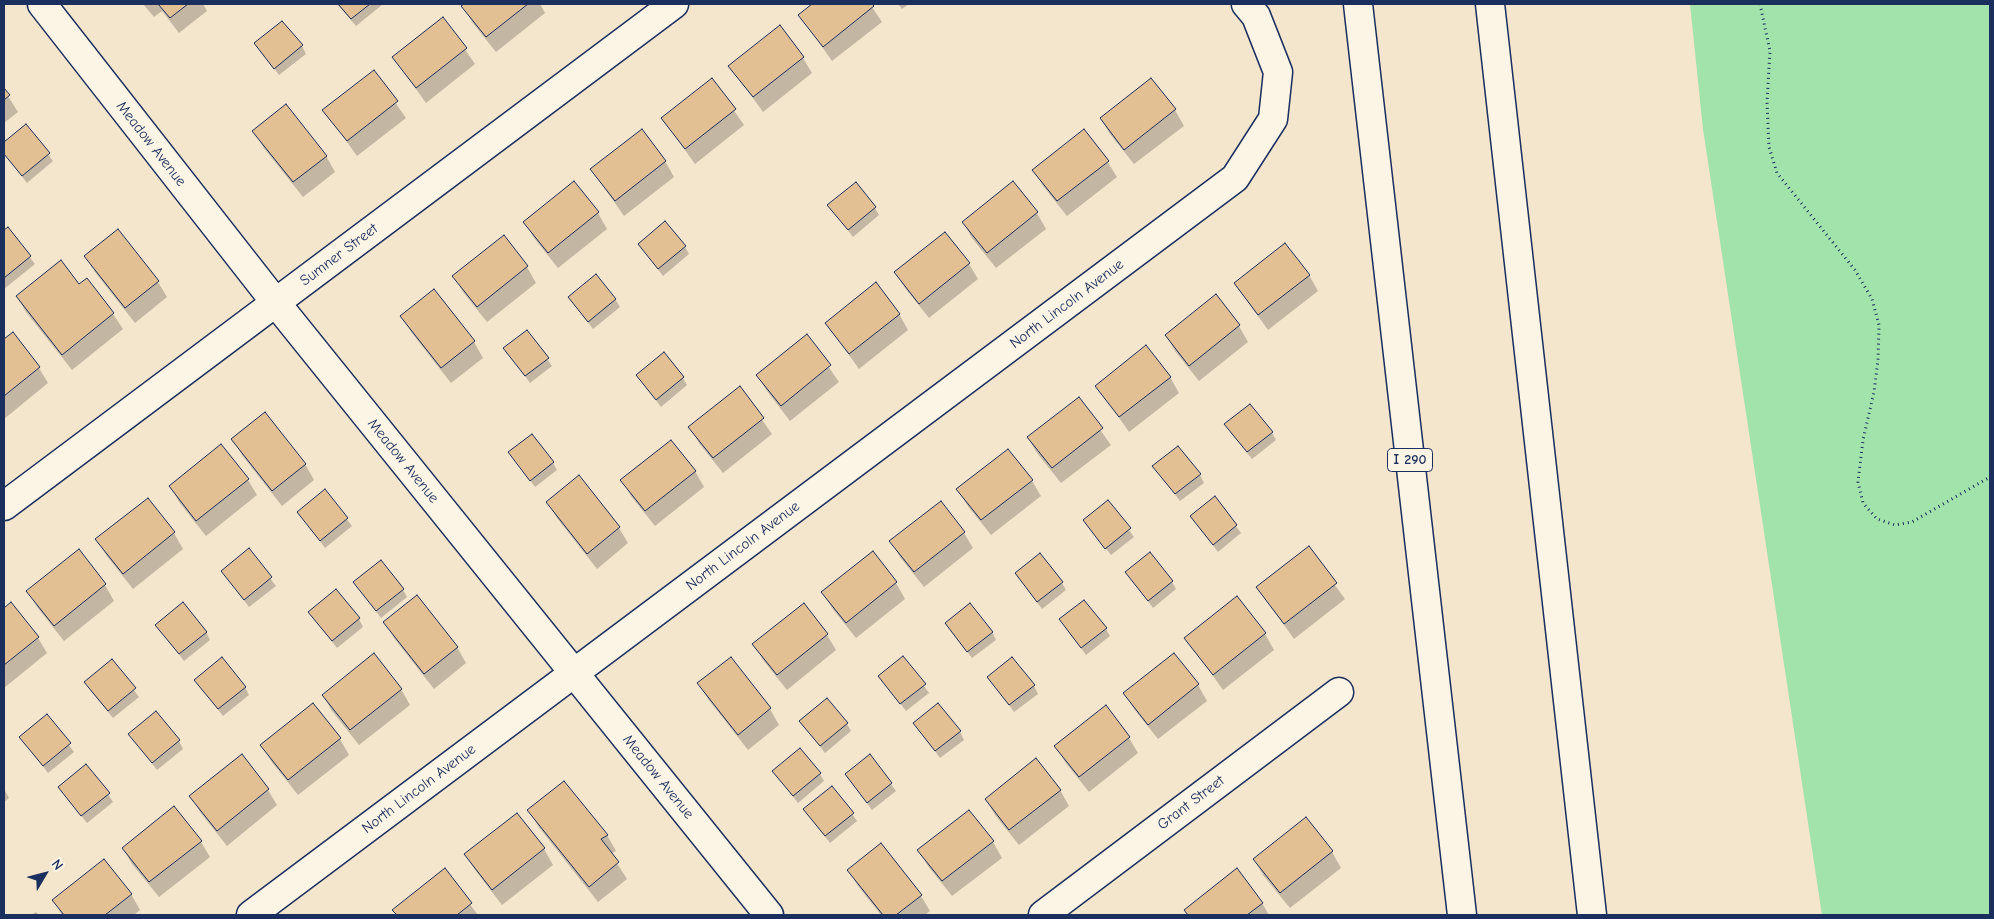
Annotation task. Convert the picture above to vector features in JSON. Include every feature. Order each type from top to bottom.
[{"type":"main road","name":"Meadow Avenue","points":[[42,4],[276,303],[770,915]]},
{"type":"main road","name":"Sumner Street","points":[[4,506],[674,4]]},
{"type":"main road","name":"North Lincoln Avenue","points":[[251,915],[1235,178],[1273,119],[1278,72],[1256,16],[1246,4]]},
{"type":"main road","name":"I 290","points":[[1358,4],[1462,915]]},
{"type":"main road","points":[[1490,4],[1592,915]]},
{"type":"main road","name":"Grant Street","points":[[1042,915],[1339,692]]},
{"type":"path","points":[[1760,4],[1770,51],[1767,102],[1768,147],[1777,174],[1855,270],[1872,299],[1879,325],[1878,360],[1874,392],[1863,440],[1858,482],[1863,503],[1877,520],[1895,525],[1912,522],[1925,517],[1990,477]]},
{"type":"green space","points":[[1690,4],[1990,4],[1990,915],[1822,915],[1703,129]]},
{"type":"building","points":[[158,4],[188,4],[170,18]]},
{"type":"building","points":[[338,4],[370,4],[351,19]]},
{"type":"building","points":[[464,4],[528,4],[486,37],[461,6]]},
{"type":"building","points":[[812,4],[872,4],[874,6],[823,47],[798,15]]},
{"type":"building","points":[[443,17],[467,48],[416,88],[392,57]]},
{"type":"building","points":[[282,21],[303,45],[274,69],[254,43]]},
{"type":"building","points":[[780,25],[804,57],[753,97],[728,66]]},
{"type":"building","points":[[374,70],[398,101],[347,141],[322,110]]},
{"type":"building","points":[[712,78],[736,109],[685,149],[661,118]]},
{"type":"building","points":[[1151,78],[1176,109],[1124,150],[1100,118]]},
{"type":"building","points":[[4,88],[10,95],[4,100]]},
{"type":"building","points":[[286,104],[327,156],[293,182],[252,131]]},
{"type":"building","points":[[26,124],[50,153],[22,176],[4,154],[4,142]]},
{"type":"building","points":[[642,129],[666,161],[615,201],[590,169]]},
{"type":"building","points":[[1084,129],[1109,161],[1057,201],[1032,170]]},
{"type":"building","points":[[574,181],[599,212],[548,253],[523,222]]},
{"type":"building","points":[[1013,181],[1038,212],[987,253],[962,222]]},
{"type":"building","points":[[856,182],[876,207],[848,230],[827,205]]},
{"type":"building","points":[[665,221],[686,246],[658,269],[638,244]]},
{"type":"building","points":[[8,227],[31,256],[4,278],[4,230]]},
{"type":"building","points":[[118,229],[159,281],[125,308],[84,256]]},
{"type":"building","points":[[945,232],[970,263],[919,304],[894,272]]},
{"type":"building","points":[[504,235],[528,266],[477,307],[452,276]]},
{"type":"building","points":[[1285,243],[1310,275],[1258,315],[1234,283]]},
{"type":"building","points":[[61,260],[79,284],[87,278],[114,313],[62,355],[16,296]]},
{"type":"building","points":[[596,274],[616,299],[588,322],[568,297]]},
{"type":"building","points":[[876,282],[900,314],[849,354],[825,323]]},
{"type":"building","points":[[434,289],[475,341],[441,368],[400,316]]},
{"type":"building","points":[[1216,294],[1240,325],[1189,366],[1165,335]]},
{"type":"building","points":[[527,330],[549,358],[525,376],[503,348]]},
{"type":"building","points":[[13,332],[40,367],[4,396],[4,339]]},
{"type":"building","points":[[807,334],[831,365],[781,406],[756,375]]},
{"type":"building","points":[[1146,345],[1171,377],[1119,417],[1095,386]]},
{"type":"building","points":[[664,352],[684,377],[656,400],[636,375]]},
{"type":"building","points":[[740,386],[764,418],[713,458],[688,427]]},
{"type":"building","points":[[1079,397],[1103,428],[1052,468],[1027,437]]},
{"type":"building","points":[[1250,404],[1273,432],[1247,452],[1224,424]]},
{"type":"building","points":[[265,412],[306,464],[272,491],[231,439]]},
{"type":"building","points":[[532,434],[554,462],[530,481],[508,452]]},
{"type":"building","points":[[671,440],[696,471],[645,511],[620,480]]},
{"type":"building","points":[[221,444],[249,479],[196,521],[169,486]]},
{"type":"building","points":[[1178,446],[1201,474],[1175,494],[1152,466]]},
{"type":"building","points":[[1008,449],[1033,480],[981,520],[956,489]]},
{"type":"building","points":[[579,475],[620,527],[587,554],[546,502]]},
{"type":"building","points":[[325,489],[348,518],[320,541],[297,512]]},
{"type":"building","points":[[1215,496],[1237,525],[1213,545],[1190,516]]},
{"type":"building","points":[[148,498],[175,532],[123,574],[95,539]]},
{"type":"building","points":[[1108,500],[1131,528],[1105,549],[1083,520]]},
{"type":"building","points":[[941,501],[965,532],[914,572],[889,541]]},
{"type":"building","points":[[1309,546],[1337,583],[1284,624],[1256,587]]},
{"type":"building","points":[[249,548],[272,577],[244,600],[221,571]]},
{"type":"building","points":[[79,549],[106,584],[54,626],[26,591]]},
{"type":"building","points":[[873,551],[897,582],[846,623],[821,592]]},
{"type":"building","points":[[1150,552],[1173,581],[1148,601],[1125,572]]},
{"type":"building","points":[[1040,553],[1063,582],[1037,602],[1015,573]]},
{"type":"building","points":[[381,560],[404,589],[376,611],[353,582]]},
{"type":"building","points":[[336,589],[360,618],[332,641],[308,612]]},
{"type":"building","points":[[417,595],[458,647],[424,674],[383,622]]},
{"type":"building","points":[[1237,596],[1266,633],[1213,675],[1184,638]]},
{"type":"building","points":[[1084,600],[1107,628],[1081,648],[1059,619]]},
{"type":"building","points":[[11,602],[39,637],[4,665],[4,608]]},
{"type":"building","points":[[183,602],[207,632],[179,654],[155,625]]},
{"type":"building","points":[[804,603],[828,634],[777,675],[752,644]]},
{"type":"building","points":[[970,603],[993,632],[967,652],[945,623]]},
{"type":"building","points":[[374,653],[402,689],[350,730],[322,695]]},
{"type":"building","points":[[1174,653],[1199,684],[1148,725],[1123,693]]},
{"type":"building","points":[[903,656],[926,684],[900,704],[878,676]]},
{"type":"building","points":[[222,657],[246,687],[218,709],[194,680]]},
{"type":"building","points":[[731,657],[771,708],[738,735],[697,683]]},
{"type":"building","points":[[1012,657],[1035,685],[1009,705],[987,677]]},
{"type":"building","points":[[112,659],[136,688],[108,711],[84,682]]},
{"type":"building","points":[[827,698],[848,723],[820,746],[799,721]]},
{"type":"building","points":[[313,703],[341,738],[288,780],[260,745]]},
{"type":"building","points":[[938,703],[961,731],[935,751],[913,723]]},
{"type":"building","points":[[1106,705],[1130,737],[1079,777],[1054,746]]},
{"type":"building","points":[[156,711],[180,740],[152,763],[128,734]]},
{"type":"building","points":[[47,714],[71,743],[43,766],[19,737]]},
{"type":"building","points":[[800,748],[821,773],[793,796],[772,771]]},
{"type":"building","points":[[242,754],[269,789],[217,831],[189,796]]},
{"type":"building","points":[[870,754],[892,783],[867,803],[845,774]]},
{"type":"building","points":[[1036,758],[1061,790],[1009,830],[985,799]]},
{"type":"building","points":[[86,764],[110,793],[81,816],[58,787]]},
{"type":"building","points":[[564,781],[608,835],[601,839],[619,862],[589,887],[527,810]]},
{"type":"building","points":[[832,786],[854,813],[825,836],[803,809]]},
{"type":"building","points":[[174,806],[202,841],[149,882],[122,848]]},
{"type":"building","points":[[969,810],[994,841],[942,881],[917,850]]},
{"type":"building","points":[[517,813],[545,848],[492,890],[464,854]]},
{"type":"building","points":[[1306,817],[1333,851],[1280,893],[1253,859]]},
{"type":"building","points":[[881,843],[922,895],[896,915],[883,915],[847,870]]},
{"type":"building","points":[[104,859],[132,894],[105,915],[64,915],[52,900]]},
{"type":"building","points":[[445,868],[472,903],[457,915],[397,915],[392,910]]},
{"type":"building","points":[[1237,868],[1263,903],[1247,915],[1188,915],[1184,910]]}]
